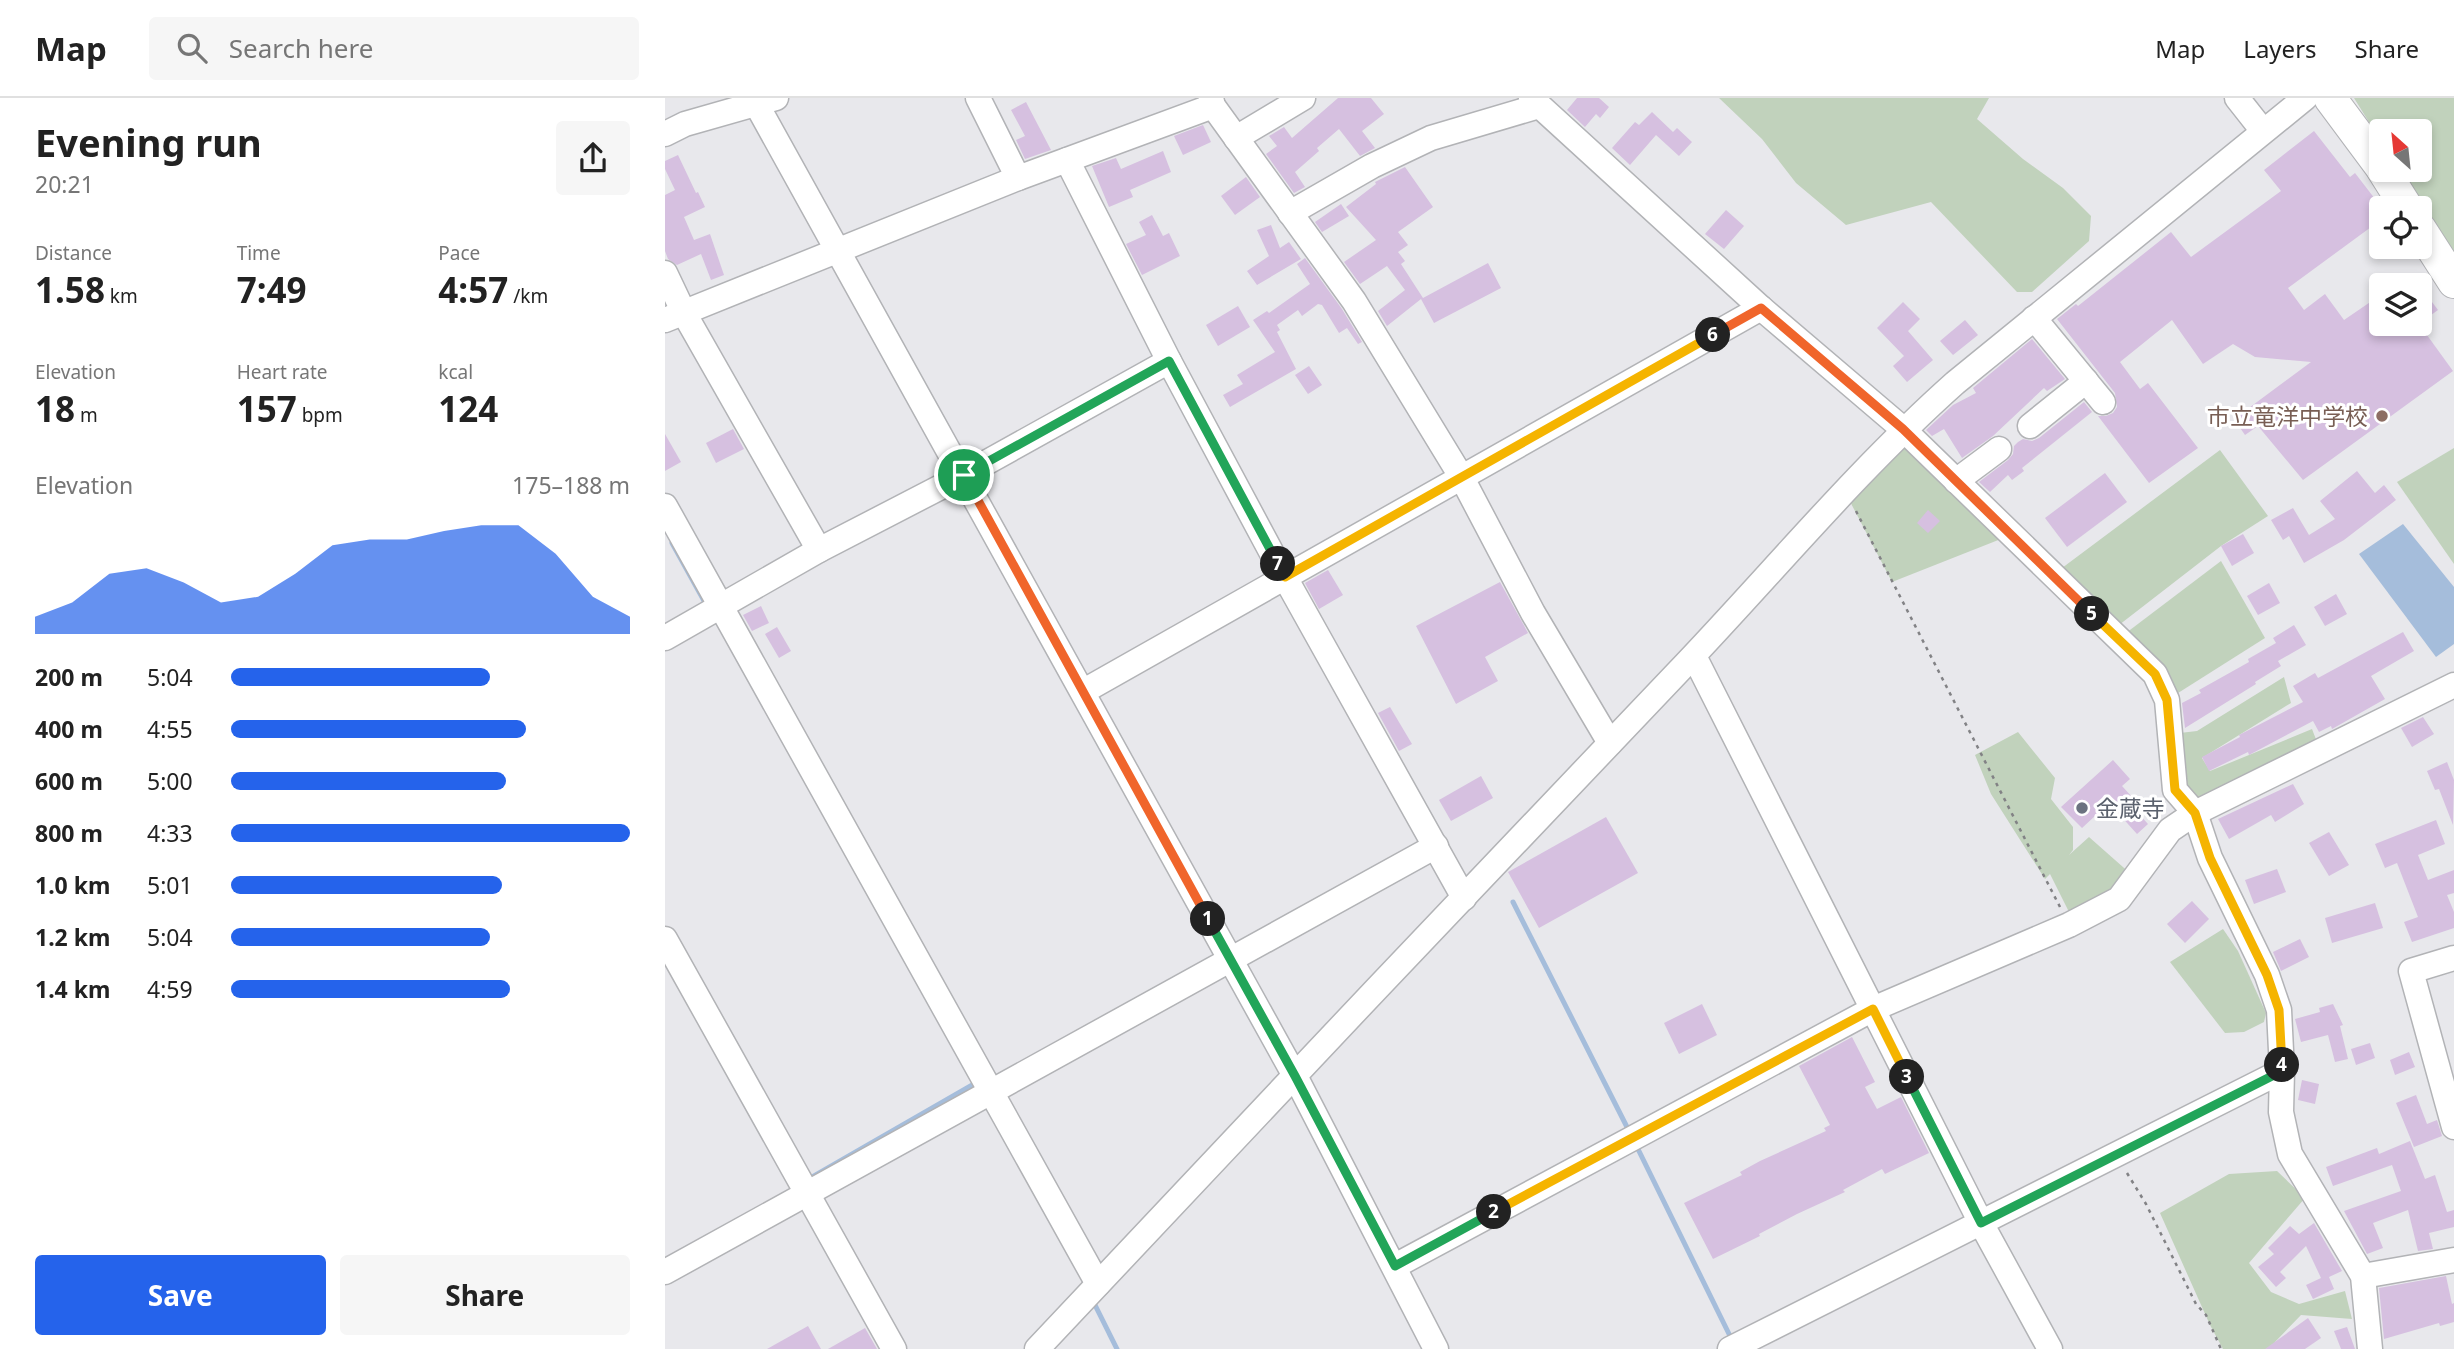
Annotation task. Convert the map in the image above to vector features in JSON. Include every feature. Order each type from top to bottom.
[{"type":"main road","points":[[2330,98],[2369,151]]},
{"type":"main road","points":[[2432,248],[2454,282]]},
{"type":"street","points":[[978,98],[1018,178]]},
{"type":"street","points":[[1236,138],[1303,98]]},
{"type":"street","points":[[2237,98],[2263,131]]},
{"type":"street","points":[[1037,1349],[1694,656],[1844,489],[1903,429],[2034,318],[2305,98]]},
{"type":"street","points":[[665,134],[685,124],[762,100],[836,250],[964,475],[1295,1076],[1436,1349]]},
{"type":"street","points":[[675,317],[836,250],[1212,102],[1354,301],[1462,478],[1533,613],[1610,743]]},
{"type":"street","points":[[1290,213],[1372,166],[1431,138],[1535,102],[1761,308],[1903,429],[2155,674],[2167,700],[2175,790],[2195,813],[2210,858],[2267,975],[2279,1010],[2281,1112],[2290,1154],[2363,1276],[2370,1349]]},
{"type":"street","points":[[1067,160],[1169,361],[1285,577],[1464,898]]},
{"type":"street","points":[[665,273],[675,317],[819,551]]},
{"type":"street","points":[[1084,691],[1761,308]]},
{"type":"street","points":[[2034,318],[2103,402]]},
{"type":"street","points":[[665,638],[1169,361]]},
{"type":"street","points":[[2030,426],[2086,381]]},
{"type":"street","points":[[1956,481],[1999,449]]},
{"type":"street","points":[[665,506],[1098,1284]]},
{"type":"street","points":[[1694,656],[1981,1223],[2050,1349]]},
{"type":"street","points":[[1395,1266],[1873,1009],[2069,925],[2119,899],[2170,830],[2195,813],[2454,685]]},
{"type":"street","points":[[665,1272],[1436,846]]},
{"type":"street","points":[[665,939],[894,1349]]},
{"type":"street","points":[[2454,958],[2411,971],[2454,1127]]},
{"type":"street","points":[[1730,1349],[2282,1071]]},
{"type":"street","points":[[2363,1276],[2454,1260]]},
{"type":"path","points":[[1844,489],[2069,925]]},
{"type":"path","points":[[2116,1155],[2146,1203],[2196,1304],[2206,1315],[2221,1349]]},
{"type":"green space","points":[[1719,98],[1989,98],[1977,119],[2023,159],[2063,188],[2091,216],[2089,241],[2032,292],[2017,292],[1931,202],[1846,225],[1796,183],[1762,139]]},
{"type":"green space","points":[[2354,98],[2454,98],[2454,260],[2432,225],[2432,196],[2414,196],[2405,182],[2433,182],[2433,119],[2369,119],[2369,122]]},
{"type":"green space","points":[[1903,429],[2011,535],[1892,582],[1844,490]]},
{"type":"green space","points":[[2454,448],[2454,564],[2397,482]]},
{"type":"green space","points":[[2220,450],[2268,516],[2221,546],[2119,625],[2058,571]]},
{"type":"green space","points":[[2221,561],[2265,638],[2167,700],[2126,633]]},
{"type":"green space","points":[[2284,677],[2291,703],[2202,758],[2210,771],[2312,729],[2317,742],[2196,807],[2175,790],[2171,734],[2197,731]]},
{"type":"green space","points":[[2018,732],[2055,778],[2051,799],[2073,827],[2073,850],[2069,855],[2089,837],[2132,875],[2074,922],[2050,874],[2045,879],[1991,794],[1975,755]]},
{"type":"green space","points":[[2223,929],[2238,951],[2266,1013],[2264,1022],[2244,1032],[2225,1033],[2170,962]]},
{"type":"green space","points":[[2277,1171],[2305,1198],[2249,1263],[2271,1292],[2299,1304],[2345,1291],[2352,1319],[2301,1315],[2275,1342],[2278,1349],[2223,1349],[2160,1213],[2229,1174]]},
{"type":"water","points":[[2403,524],[2454,587],[2454,644],[2436,657],[2359,554]]},
{"type":"building","points":[[1338,98],[1371,98],[1384,114],[1362,131],[1375,148],[1360,156],[1339,129],[1295,172],[1305,187],[1294,193],[1266,154],[1277,146],[1269,136],[1284,127],[1292,138]]},
{"type":"building","points":[[1577,98],[1599,98],[1609,107],[1600,118],[1596,114],[1585,127],[1567,110]]},
{"type":"building","points":[[1026,102],[1051,150],[1025,159],[1016,140],[1025,136],[1011,110]]},
{"type":"building","points":[[1652,112],[1673,132],[1677,128],[1692,142],[1679,156],[1656,135],[1630,165],[1612,148],[1635,122],[1639,125]]},
{"type":"building","points":[[1203,125],[1211,142],[1183,155],[1174,136]]},
{"type":"building","points":[[2314,131],[2350,177],[2355,173],[2373,196],[2369,196],[2369,229],[2288,288],[2304,310],[2325,294],[2344,320],[2369,303],[2369,336],[2428,336],[2453,371],[2303,480],[2258,426],[2245,435],[2234,419],[2311,362],[2255,357],[2233,344],[2203,364],[2172,320],[2120,362],[2140,389],[2148,383],[2198,448],[2149,483],[2098,416],[2113,413],[2117,407],[2115,393],[2057,319],[2076,304],[2078,306],[2171,232],[2191,257],[2281,191],[2264,170]]},
{"type":"building","points":[[1163,151],[1171,172],[1130,190],[1133,197],[1109,207],[1092,166],[1116,158],[1121,169]]},
{"type":"building","points":[[678,155],[705,207],[684,217],[694,240],[710,234],[724,275],[711,280],[701,254],[677,265],[668,259],[665,251],[665,195],[675,190],[665,169],[665,161]]},
{"type":"building","points":[[1405,167],[1433,207],[1398,232],[1408,245],[1398,252],[1405,261],[1401,264],[1423,298],[1488,263],[1501,288],[1434,323],[1421,299],[1387,326],[1378,311],[1405,290],[1387,266],[1360,284],[1344,262],[1376,240],[1346,207],[1376,184],[1375,182]]},
{"type":"building","points":[[1246,177],[1260,197],[1235,215],[1221,196]]},
{"type":"building","points":[[1341,204],[1349,216],[1322,232],[1315,222]]},
{"type":"building","points":[[1726,210],[1744,226],[1724,249],[1705,234]]},
{"type":"building","points":[[1152,215],[1163,236],[1169,233],[1180,256],[1142,275],[1126,244],[1146,235],[1139,222]]},
{"type":"building","points":[[1271,225],[1280,248],[1289,242],[1301,259],[1257,285],[1247,271],[1269,256],[1257,230]]},
{"type":"building","points":[[1305,258],[1362,342],[1358,344],[1347,328],[1339,333],[1322,305],[1318,304],[1302,316],[1298,310],[1277,325],[1280,330],[1277,332],[1296,369],[1230,407],[1223,395],[1243,384],[1237,375],[1275,352],[1253,320],[1267,311],[1269,313],[1310,284],[1297,264]]},
{"type":"building","points":[[1903,302],[1920,319],[1908,331],[1933,360],[1907,382],[1893,366],[1904,356],[1877,328]]},
{"type":"building","points":[[2432,302],[2438,310],[2432,314]]},
{"type":"building","points":[[1238,306],[1250,327],[1218,346],[1206,325]]},
{"type":"building","points":[[1965,320],[1978,335],[1953,355],[1940,341]]},
{"type":"building","points":[[2032,339],[2065,379],[2047,391],[2044,388],[1993,436],[1962,458],[1944,429],[1932,436],[1926,430],[1953,405],[1976,393],[1973,388]]},
{"type":"building","points":[[1309,366],[1322,385],[1308,394],[1295,375]]},
{"type":"building","points":[[2084,402],[2092,412],[2022,468],[2024,471],[2012,480],[2008,475],[1990,492],[1979,482],[2008,460],[2018,442],[2039,438]]},
{"type":"building","points":[[733,429],[744,449],[716,463],[706,443]]},
{"type":"building","points":[[665,434],[681,462],[665,471]]},
{"type":"building","points":[[2357,471],[2375,493],[2384,485],[2396,500],[2344,540],[2304,563],[2289,536],[2283,540],[2271,520],[2293,508],[2309,535],[2335,519],[2320,501]]},
{"type":"building","points":[[2105,473],[2127,502],[2067,547],[2045,518]]},
{"type":"building","points":[[1928,510],[1940,521],[1928,533],[1917,523]]},
{"type":"building","points":[[2243,534],[2254,553],[2232,566],[2221,546]]},
{"type":"building","points":[[1328,570],[1343,595],[1319,609],[1305,583]]},
{"type":"building","points":[[1500,582],[1528,633],[1485,657],[1498,681],[1456,704],[1416,626]]},
{"type":"building","points":[[2269,583],[2280,603],[2258,615],[2247,596]]},
{"type":"building","points":[[2336,594],[2347,614],[2325,626],[2314,607]]},
{"type":"building","points":[[761,606],[769,623],[752,631],[743,615]]},
{"type":"building","points":[[2294,625],[2306,645],[2278,661],[2281,666],[2255,682],[2256,684],[2185,728],[2182,703],[2201,693],[2199,690],[2249,662],[2248,659],[2276,643],[2273,638]]},
{"type":"building","points":[[777,627],[791,651],[779,658],[765,634]]},
{"type":"building","points":[[2403,632],[2414,651],[2371,676],[2385,699],[2332,729],[2331,726],[2319,732],[2313,721],[2249,755],[2248,752],[2209,771],[2202,757],[2303,702],[2293,686],[2315,673],[2318,678]]},
{"type":"building","points":[[1390,707],[1412,744],[1399,751],[1378,713]]},
{"type":"building","points":[[2423,717],[2434,734],[2412,747],[2401,728]]},
{"type":"building","points":[[2113,760],[2130,779],[2122,786],[2143,809],[2138,813],[2148,824],[2137,834],[2109,803],[2082,828],[2061,807]]},
{"type":"building","points":[[2447,762],[2454,780],[2453,825],[2439,789],[2435,790],[2427,771]]},
{"type":"building","points":[[1481,776],[1493,798],[1451,821],[1439,800]]},
{"type":"building","points":[[2293,784],[2304,804],[2275,822],[2271,815],[2229,839],[2218,819]]},
{"type":"building","points":[[1606,817],[1638,873],[1539,928],[1508,872]]},
{"type":"building","points":[[2436,820],[2445,844],[2418,855],[2428,880],[2454,870],[2454,893],[2447,895],[2454,912],[2454,928],[2412,942],[2404,922],[2418,917],[2397,863],[2385,868],[2375,844]]},
{"type":"building","points":[[2329,832],[2349,865],[2329,876],[2309,843]]},
{"type":"building","points":[[2277,869],[2286,892],[2254,904],[2245,880]]},
{"type":"building","points":[[2192,901],[2209,919],[2185,943],[2167,924]]},
{"type":"building","points":[[2375,903],[2383,928],[2332,943],[2325,918]]},
{"type":"building","points":[[2300,939],[2309,957],[2281,971],[2273,952]]},
{"type":"building","points":[[1702,1004],[1717,1035],[1679,1054],[1664,1023]]},
{"type":"building","points":[[2333,1004],[2343,1025],[2340,1026],[2348,1059],[2335,1062],[2328,1035],[2301,1042],[2295,1019],[2320,1012],[2319,1008]]},
{"type":"building","points":[[1852,1037],[1875,1082],[1865,1087],[1877,1109],[1901,1097],[1929,1153],[1885,1174],[1882,1169],[1843,1190],[1845,1192],[1797,1214],[1713,1259],[1684,1203],[1742,1175],[1740,1172],[1760,1161],[1826,1131],[1824,1128],[1830,1125],[1799,1066]]},
{"type":"building","points":[[2370,1043],[2375,1058],[2356,1065],[2351,1049]]},
{"type":"building","points":[[2409,1052],[2415,1067],[2395,1075],[2390,1060]]},
{"type":"building","points":[[2302,1080],[2319,1084],[2315,1104],[2298,1100]]},
{"type":"building","points":[[2416,1095],[2427,1124],[2437,1120],[2442,1136],[2414,1147],[2396,1103]]},
{"type":"building","points":[[2410,1141],[2425,1179],[2435,1175],[2447,1212],[2454,1210],[2454,1227],[2429,1233],[2433,1249],[2418,1251],[2408,1210],[2373,1223],[2383,1248],[2367,1254],[2344,1211],[2401,1191],[2392,1165],[2333,1186],[2326,1167],[2377,1148],[2379,1154]]},
{"type":"building","points":[[2314,1223],[2342,1271],[2329,1277],[2334,1289],[2313,1299],[2306,1285],[2321,1278],[2306,1246],[2280,1272],[2286,1278],[2276,1287],[2258,1267],[2274,1254],[2268,1248],[2290,1226],[2299,1234]]},
{"type":"building","points":[[2446,1276],[2452,1304],[2454,1303],[2454,1322],[2440,1326],[2439,1323],[2384,1339],[2379,1288]]},
{"type":"building","points":[[2308,1318],[2321,1338],[2305,1349],[2265,1349]]},
{"type":"building","points":[[808,1326],[821,1349],[767,1349]]},
{"type":"building","points":[[2347,1327],[2355,1349],[2341,1349],[2334,1331]]},
{"type":"building","points":[[865,1328],[877,1349],[828,1349]]},
{"type":"waterway","points":[[672,543],[708,608]]},
{"type":"waterway","points":[[1513,902],[1630,1133]]},
{"type":"waterway","points":[[807,1180],[974,1084]]},
{"type":"waterway","points":[[1636,1145],[1732,1340]]},
{"type":"waterway","points":[[1093,1301],[1117,1349]]},
{"type":"place","name":"市立竜洋中学校","points":[[2382,416]]},
{"type":"place","name":"金蔵寺","points":[[2082,808]]},
{"type":"route","points":[[1761,308],[1903,429],[2155,674],[2167,700],[2175,790],[2195,813],[2210,858],[2267,975],[2279,1010],[2282,1071],[1981,1223],[1873,1009],[1395,1266],[1295,1076],[964,475],[1169,361],[1285,577],[1761,308]]}]
